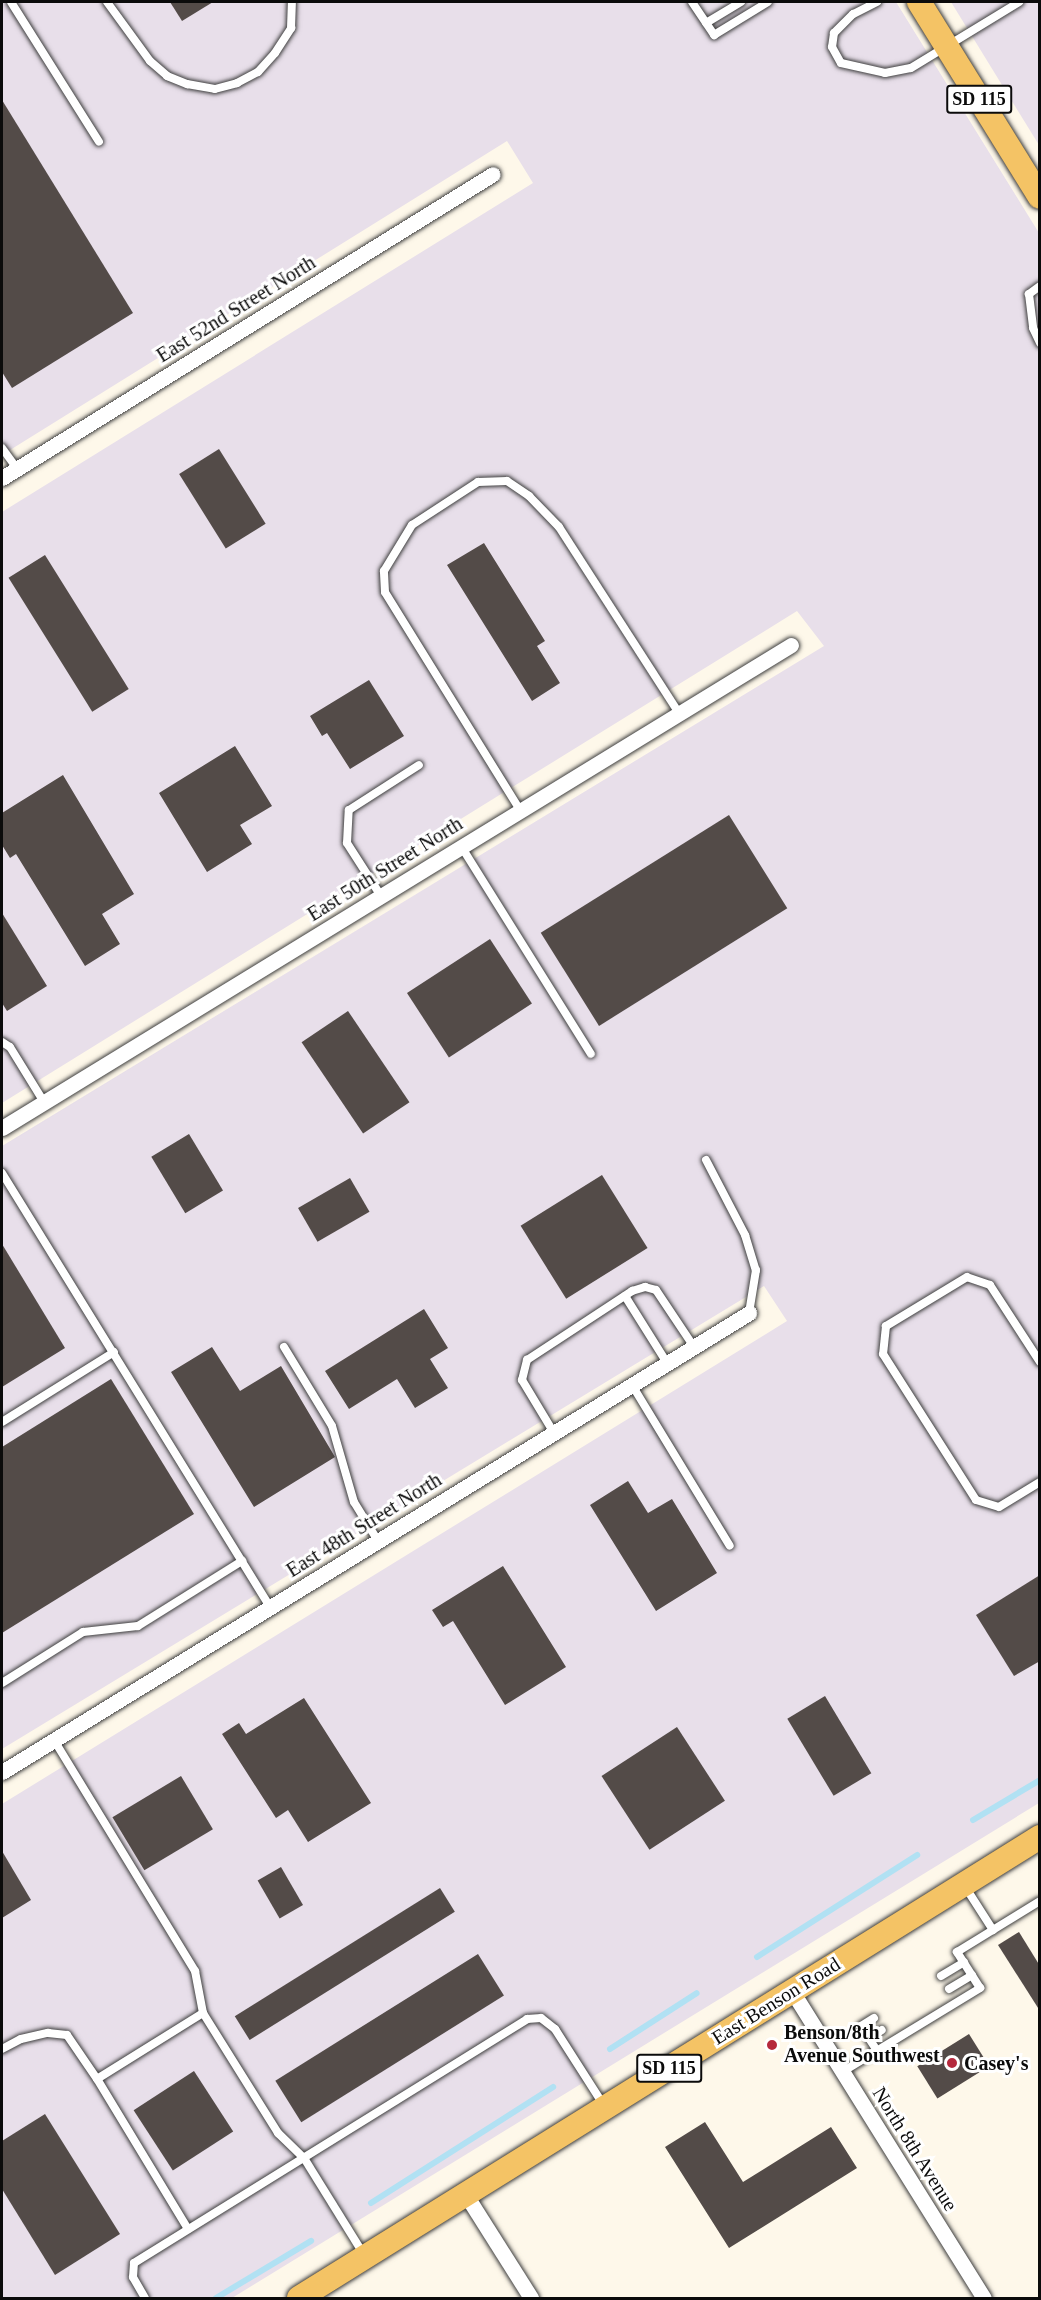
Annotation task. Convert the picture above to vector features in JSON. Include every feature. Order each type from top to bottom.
[{"type":"main road","name":"SD 115","points":[[919,2],[1040,197]]},
{"type":"main road","name":"East Benson Road","points":[[299,2298],[1040,1837]]},
{"type":"street","name":"East 52nd Street North","points":[[2,478],[494,174]]},
{"type":"street","name":"East 50th Street North","points":[[2,1128],[791,645]]},
{"type":"street","name":"East 48th Street North","points":[[2,1773],[748,1313]]},
{"type":"street","name":"North 8th Avenue","points":[[792,1991],[984,2298]]},
{"type":"street","points":[[466,2195],[531,2298]]},
{"type":"lane","points":[[10,2],[99,142]]},
{"type":"lane","points":[[107,2],[150,61],[167,76],[187,84],[215,89],[237,83],[258,72],[275,53],[291,28],[292,2]]},
{"type":"lane","points":[[692,2],[714,35],[768,2]]},
{"type":"lane","points":[[706,23],[741,2]]},
{"type":"lane","points":[[877,2],[853,14],[834,33],[832,47],[841,63],[885,73],[911,68],[1019,2]]},
{"type":"lane","points":[[1040,286],[1029,294],[1033,328],[1040,343]]},
{"type":"lane","points":[[2,448],[17,469]]},
{"type":"lane","points":[[520,810],[384,592],[384,571],[411,525],[478,482],[507,481],[529,496],[559,527],[679,713]]},
{"type":"lane","points":[[381,896],[347,843],[349,810],[419,765]]},
{"type":"lane","points":[[461,846],[591,1054]]},
{"type":"lane","points":[[2,1042],[10,1047],[44,1102]]},
{"type":"lane","points":[[706,1160],[746,1235],[756,1270],[748,1313]]},
{"type":"lane","points":[[2,1173],[270,1607]]},
{"type":"lane","points":[[1040,1362],[990,1285],[968,1277],[886,1326],[883,1354],[976,1500],[999,1507],[1040,1482]]},
{"type":"lane","points":[[554,1433],[522,1380],[527,1360],[625,1296],[645,1287],[656,1290],[694,1347]]},
{"type":"lane","points":[[625,1296],[667,1363]]},
{"type":"lane","points":[[284,1347],[332,1426],[354,1502],[378,1541]]},
{"type":"lane","points":[[2,1422],[114,1352]]},
{"type":"lane","points":[[632,1385],[730,1546]]},
{"type":"lane","points":[[2,1683],[82,1632],[138,1626],[242,1561]]},
{"type":"lane","points":[[54,1740],[195,1971],[203,2013],[278,2133],[304,2158],[366,2257]]},
{"type":"lane","points":[[964,1884],[993,1930]]},
{"type":"lane","points":[[843,2072],[980,1988],[957,1952],[1040,1901]]},
{"type":"lane","points":[[941,1976],[964,1962]]},
{"type":"lane","points":[[949,1989],[972,1975]]},
{"type":"lane","points":[[97,2079],[203,2013]]},
{"type":"lane","points":[[145,2298],[132,2277],[134,2263],[527,2019],[541,2018],[555,2028],[605,2108]]},
{"type":"lane","points":[[874,2018],[861,2026],[877,2051]]},
{"type":"lane","points":[[869,2038],[882,2030]]},
{"type":"lane","points":[[2,2049],[21,2039],[48,2033],[67,2035],[97,2079],[189,2229]]},
{"type":"shaded area","points":[[2,2],[896,2],[1039,233],[1039,1803],[232,2298],[2,2298],[2,1804],[787,1321],[764,1286],[2,1749],[2,1146],[824,646],[797,611],[2,1103],[2,512],[533,183],[507,141],[2,455]]},
{"type":"shaded area","points":[[951,2],[1039,2],[1039,145]]},
{"type":"building","points":[[170,2],[213,2],[182,21]]},
{"type":"building","points":[[2,100],[133,313],[12,388],[2,372]]},
{"type":"building","points":[[219,449],[266,524],[226,549],[179,474]]},
{"type":"building","points":[[484,543],[545,641],[537,646],[560,683],[532,701],[447,565]]},
{"type":"building","points":[[45,555],[129,689],[92,712],[9,578]]},
{"type":"building","points":[[369,680],[404,736],[350,769],[327,733],[322,736],[310,716]]},
{"type":"building","points":[[235,746],[272,806],[240,825],[252,844],[207,872],[159,793]]},
{"type":"building","points":[[63,775],[134,894],[102,914],[120,944],[85,966],[16,854],[10,858],[2,845],[2,813]]},
{"type":"building","points":[[729,815],[787,908],[599,1026],[541,933]]},
{"type":"building","points":[[2,913],[47,986],[7,1011],[2,1003]]},
{"type":"building","points":[[490,939],[532,1004],[449,1057],[407,993]]},
{"type":"building","points":[[348,1011],[410,1102],[363,1134],[302,1042]]},
{"type":"building","points":[[189,1134],[223,1191],[185,1213],[151,1157]]},
{"type":"building","points":[[602,1175],[648,1248],[566,1299],[521,1226]]},
{"type":"building","points":[[350,1178],[370,1212],[318,1242],[298,1208]]},
{"type":"building","points":[[2,1244],[65,1348],[2,1387]]},
{"type":"building","points":[[424,1309],[448,1348],[430,1359],[448,1388],[415,1408],[397,1379],[349,1409],[325,1371]]},
{"type":"building","points":[[212,1347],[240,1391],[281,1366],[335,1457],[254,1507],[171,1372]]},
{"type":"building","points":[[111,1379],[194,1514],[2,1633],[2,1447]]},
{"type":"building","points":[[628,1481],[648,1513],[672,1499],[717,1573],[656,1611],[590,1505]]},
{"type":"building","points":[[503,1566],[566,1667],[505,1705],[453,1621],[443,1627],[432,1610]]},
{"type":"building","points":[[1040,1575],[1040,1661],[1014,1676],[976,1615]]},
{"type":"building","points":[[825,1696],[871,1773],[834,1796],[787,1719]]},
{"type":"building","points":[[304,1698],[371,1803],[308,1842],[288,1810],[276,1818],[222,1734],[239,1723],[246,1734]]},
{"type":"building","points":[[677,1727],[725,1801],[649,1850],[602,1776]]},
{"type":"building","points":[[181,1776],[213,1829],[144,1870],[112,1817]]},
{"type":"building","points":[[2,1851],[31,1900],[2,1918]]},
{"type":"building","points":[[281,1867],[303,1905],[280,1919],[258,1880]]},
{"type":"building","points":[[440,1888],[455,1912],[250,2040],[235,2016]]},
{"type":"building","points":[[1019,1932],[1040,1966],[1040,2011],[998,1945]]},
{"type":"building","points":[[478,1954],[504,1996],[301,2122],[275,2081]]},
{"type":"building","points":[[969,2034],[989,2066],[937,2099],[917,2066]]},
{"type":"building","points":[[194,2071],[233,2131],[173,2171],[134,2110]]},
{"type":"building","points":[[45,2114],[120,2234],[55,2275],[2,2189],[2,2141]]},
{"type":"building","points":[[705,2122],[743,2182],[831,2127],[857,2168],[729,2248],[665,2147]]},
{"type":"waterway","points":[[973,1820],[1040,1780]]},
{"type":"waterway","points":[[757,1957],[917,1855]]},
{"type":"waterway","points":[[610,2049],[697,1993]]},
{"type":"waterway","points":[[371,2203],[553,2087]]},
{"type":"waterway","points":[[216,2298],[311,2241]]},
{"type":"place","name":"Benson/8th Avenue Southwest","points":[[772,2045]]},
{"type":"place","name":"Casey's","points":[[952,2063]]}]
